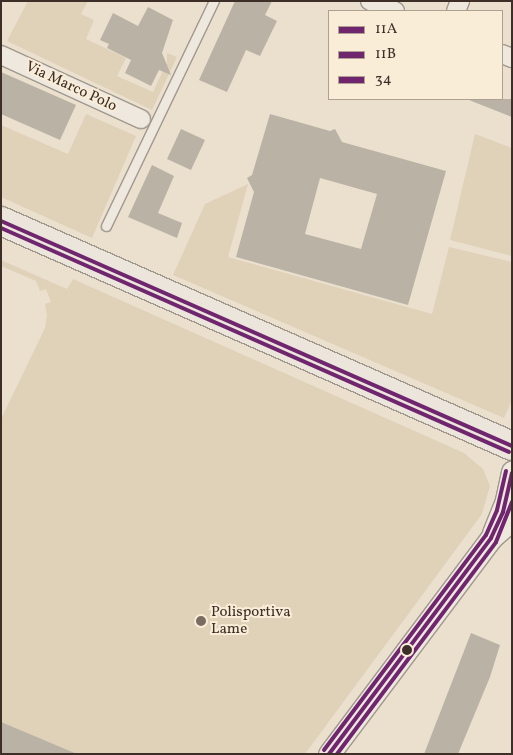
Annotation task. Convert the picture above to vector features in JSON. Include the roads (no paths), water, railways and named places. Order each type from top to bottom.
[{"type":"main road","points":[[1,221],[512,446]]},
{"type":"street","points":[[370,1],[392,10]]},
{"type":"street","name":"Via Marco Polo","points":[[1,55],[141,119]]},
{"type":"street","points":[[329,754],[491,538],[503,512],[512,472]]},
{"type":"street","points":[[491,538],[512,520]]},
{"type":"lane","points":[[106,226],[214,1]]},
{"type":"place","name":"Polisportiva Lame","points":[[201,621]]}]
